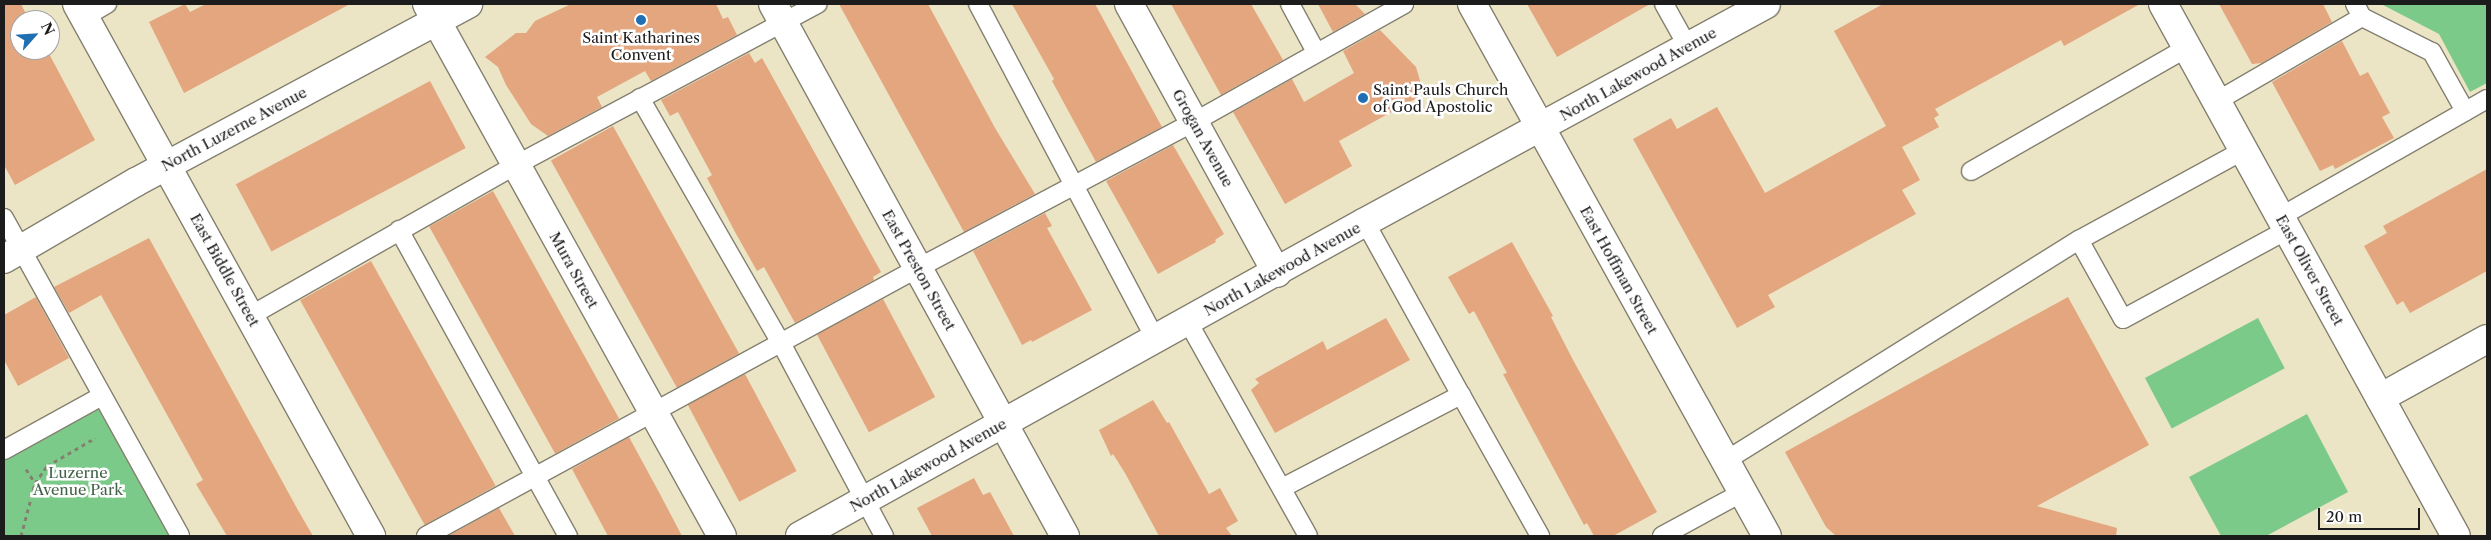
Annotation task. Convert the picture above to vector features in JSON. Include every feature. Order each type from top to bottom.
[{"type":"street","name":"North Luzerne Avenue","points":[[12,254],[432,12],[468,4]]},
{"type":"street","name":"Grogan Avenue","points":[[1129,4],[1278,272]]},
{"type":"street","name":"East Hoffman Street","points":[[1472,4],[1767,536]]},
{"type":"street","name":"North Lakewood Avenue","points":[[800,536],[1366,222],[1766,4]]},
{"type":"street","name":"East Oliver Street","points":[[2163,4],[2456,536]]},
{"type":"street","name":"East Biddle Street","points":[[90,8],[168,165],[372,536]]},
{"type":"street","name":"Mura Street","points":[[432,12],[722,536]]},
{"type":"street","name":"East Preston Street","points":[[778,13],[1065,536]]},
{"type":"street","points":[[2380,398],[2487,339]]},
{"type":"lane","points":[[250,316],[399,230],[640,98],[778,13],[818,4]]},
{"type":"lane","points":[[978,4],[1156,340]]},
{"type":"lane","points":[[1290,4],[1316,52]]},
{"type":"lane","points":[[426,536],[918,268],[1194,122],[1404,4]]},
{"type":"lane","points":[[1664,4],[1688,47]]},
{"type":"lane","points":[[2217,101],[2358,10],[2432,52],[2465,112]]},
{"type":"lane","points":[[1971,171],[2188,48]]},
{"type":"lane","points":[[640,98],[781,343],[884,536]]},
{"type":"lane","points":[[2080,240],[2123,320],[2487,99]]},
{"type":"lane","points":[[1725,461],[2080,240],[2244,150]]},
{"type":"lane","points":[[4,218],[12,254],[102,396],[180,536]]},
{"type":"lane","points":[[1366,222],[1540,536]]},
{"type":"lane","points":[[399,230],[568,536]]},
{"type":"lane","points":[[1188,322],[1308,536]]},
{"type":"lane","points":[[8,448],[102,396]]},
{"type":"lane","points":[[1282,488],[1461,396]]},
{"type":"lane","points":[[1662,536],[1742,492]]},
{"type":"path","points":[[21,536],[35,483],[47,466],[96,437],[100,446]]},
{"type":"path","points":[[8,448],[35,483]]},
{"type":"green space","points":[[2381,4],[2487,4],[2487,83],[2470,92],[2439,34]]},
{"type":"green space","points":[[2258,318],[2285,368],[2172,428],[2145,378]]},
{"type":"green space","name":"Luzerne Avenue Park","points":[[101,406],[172,536],[4,536],[4,459]]},
{"type":"green space","points":[[2307,414],[2348,492],[2266,536],[2221,536],[2189,477]]},
{"type":"building","points":[[4,4],[21,4],[24,10],[10,10],[10,60],[52,60],[95,140],[15,185],[4,165]]},
{"type":"building","points":[[185,4],[190,12],[206,4],[350,4],[184,93],[149,22]]},
{"type":"building","points":[[571,4],[716,4],[723,19],[728,17],[737,35],[651,81],[645,71],[597,97],[602,107],[548,136],[531,124],[506,85],[498,67],[485,57],[516,33],[526,33],[535,21]]},
{"type":"building","points":[[839,4],[928,4],[995,128],[1035,194],[964,232]]},
{"type":"building","points":[[1012,4],[1095,4],[1162,127],[1096,162],[1052,81],[1054,79]]},
{"type":"building","points":[[1171,4],[1251,4],[1283,60],[1221,95]]},
{"type":"building","points":[[1318,4],[1355,4],[1365,14],[1333,32]]},
{"type":"building","points":[[1527,4],[1650,4],[1557,57]]},
{"type":"building","points":[[1883,4],[2140,4],[2064,46],[2061,40],[1935,109],[1939,115],[1934,118],[1939,127],[1902,147],[1920,180],[1902,190],[1916,214],[1768,295],[1775,307],[1737,328],[1633,139],[1671,118],[1677,129],[1717,107],[1765,193],[1886,126],[1834,31]]},
{"type":"building","points":[[2219,4],[2323,4],[2332,22],[2262,63],[2252,64]]},
{"type":"building","points":[[1380,30],[1416,67],[1424,94],[1339,141],[1352,166],[1285,204],[1233,112],[1292,79],[1304,102],[1354,73],[1343,51]]},
{"type":"building","points":[[2342,41],[2360,76],[2368,72],[2390,113],[2382,117],[2394,138],[2335,169],[2333,165],[2320,171],[2272,82]]},
{"type":"building","points":[[749,53],[755,63],[762,58],[881,272],[873,277],[874,280],[795,323],[764,267],[757,271],[735,232],[707,178],[712,175],[678,112],[670,116],[661,100]]},
{"type":"building","points":[[430,81],[466,148],[271,251],[236,184]]},
{"type":"building","points":[[613,126],[739,353],[677,388],[551,160]]},
{"type":"building","points":[[1173,145],[1224,234],[1215,240],[1216,242],[1158,274],[1106,181]]},
{"type":"building","points":[[2487,169],[2487,271],[2410,313],[2403,301],[2397,305],[2364,246],[2387,233],[2383,226]]},
{"type":"building","points":[[493,191],[619,418],[555,454],[429,226]]},
{"type":"building","points":[[1045,213],[1052,226],[1047,228],[1092,310],[1032,342],[1031,340],[1022,345],[973,251]]},
{"type":"building","points":[[149,238],[313,536],[227,536],[196,484],[203,480],[101,295],[69,313],[54,287]]},
{"type":"building","points":[[1512,242],[1553,316],[1551,317],[1573,360],[1657,512],[1613,536],[1594,536],[1587,523],[1584,525],[1503,374],[1507,373],[1474,311],[1469,314],[1448,277]]},
{"type":"building","points":[[371,261],[496,486],[425,525],[300,300]]},
{"type":"building","points":[[36,297],[69,358],[18,386],[4,360],[4,315]]},
{"type":"building","points":[[2068,297],[2149,445],[2037,506],[2117,528],[2116,536],[1836,536],[1826,527],[1785,452]]},
{"type":"building","points":[[883,299],[935,397],[869,432],[817,334]]},
{"type":"building","points":[[1386,318],[1410,360],[1275,433],[1251,390],[1259,383],[1255,379],[1323,341],[1327,350]]},
{"type":"building","points":[[745,374],[797,471],[739,502],[688,405]]},
{"type":"building","points":[[1153,400],[1167,423],[1169,422],[1209,494],[1220,488],[1238,521],[1226,528],[1232,536],[1159,536],[1125,473],[1113,454],[1111,456],[1099,430]]},
{"type":"building","points":[[629,437],[682,536],[608,536],[572,469]]},
{"type":"building","points":[[974,478],[983,495],[990,492],[1014,536],[932,536],[917,508]]},
{"type":"building","points":[[499,508],[515,536],[448,536]]},
{"type":"place","name":"Saint Katharines Convent","points":[[641,20]]},
{"type":"place","name":"Saint Pauls Church of God Apostolic","points":[[1363,98]]}]
